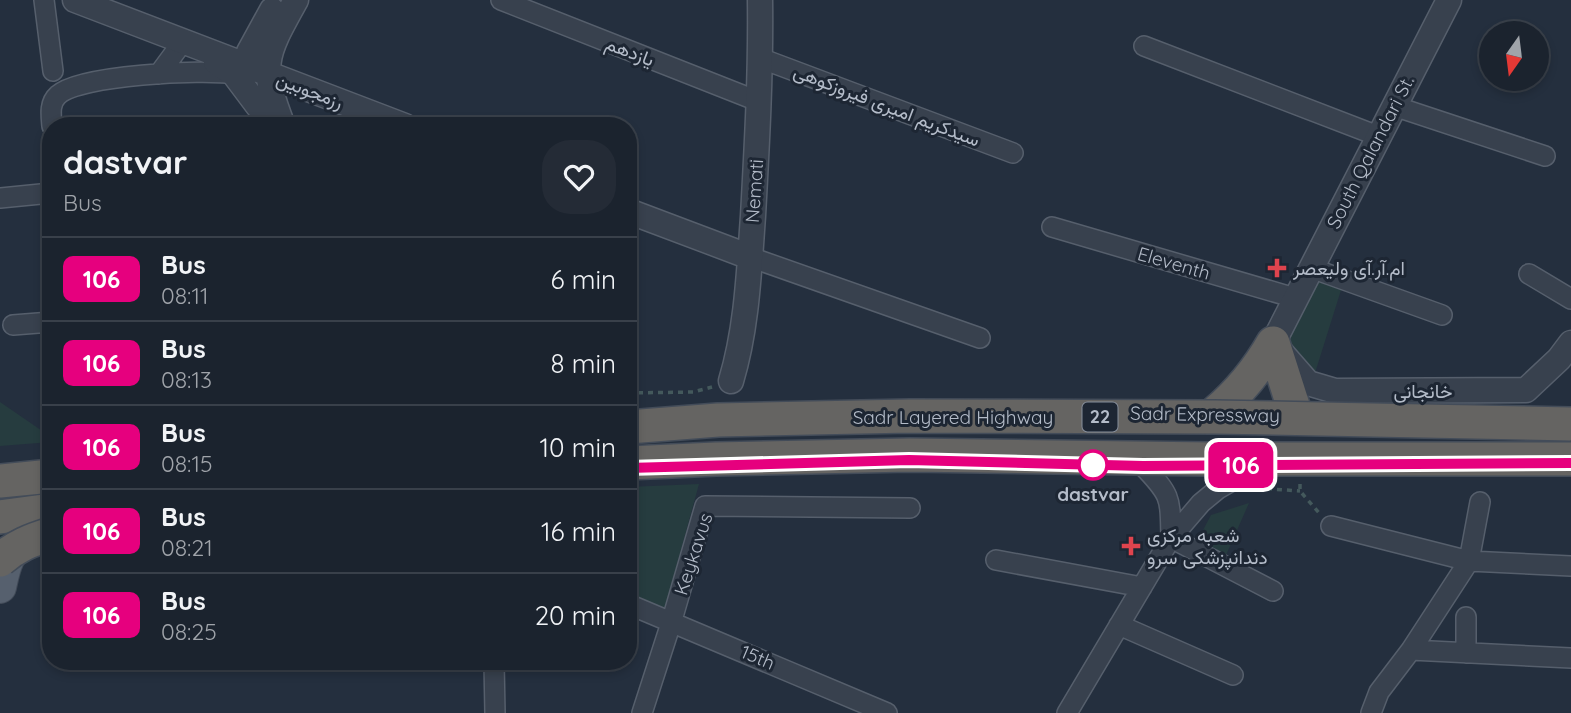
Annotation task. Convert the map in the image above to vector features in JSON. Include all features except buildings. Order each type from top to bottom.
[{"type":"highway","points":[[1215,413],[1252,378],[1273,343]]},
{"type":"highway","points":[[1273,343],[1296,415]]},
{"type":"highway","name":"Sadr Expressway","points":[[637,420],[910,413],[1215,413],[1563,420]]},
{"type":"highway","name":"Sadr Layered Highway","points":[[637,426],[718,420],[910,416],[1563,420]]},
{"type":"highway","name":"Sadr Layered Highway","points":[[637,465],[716,459],[910,456],[1571,463]]},
{"type":"highway","points":[[637,466],[909,460],[1143,466],[1571,463]]},
{"type":"highway","points":[[18,465],[42,473]]},
{"type":"highway","points":[[4,514],[42,508]]},
{"type":"highway","points":[[0,560],[29,540],[42,536]]},
{"type":"main road","points":[[0,587],[5,562],[18,544],[42,531]]},
{"type":"street","points":[[44,0],[52,71]]},
{"type":"street","name":"رزمجوبین","points":[[75,0],[253,65],[383,117]]},
{"type":"street","name":"رزمجوبین","points":[[111,0],[253,65],[273,99],[280,117]]},
{"type":"street","points":[[262,116],[253,65],[277,0]]},
{"type":"street","points":[[52,117],[54,100],[70,87],[92,82],[253,65],[274,40],[296,0]]},
{"type":"street","name":"یازدهم","points":[[500,0],[760,102]]},
{"type":"street","name":"Nemati","points":[[731,381],[743,329],[750,257],[760,102],[760,0]]},
{"type":"street","name":"South Qalandari St.","points":[[1273,343],[1449,0]]},
{"type":"street","points":[[159,74],[184,40]]},
{"type":"street","points":[[1144,46],[1378,136]]},
{"type":"street","name":"سیدکریم امیری فیروزکوهی","points":[[760,58],[1013,153]]},
{"type":"street","points":[[1394,106],[1545,156]]},
{"type":"street","points":[[0,198],[42,194]]},
{"type":"street","points":[[637,214],[980,338]]},
{"type":"street","name":"Eleventh","points":[[1052,227],[1295,298]]},
{"type":"street","points":[[1311,268],[1442,315]]},
{"type":"street","points":[[1528,274],[1571,299]]},
{"type":"street","points":[[13,325],[42,323]]},
{"type":"street","name":"خانجانی","points":[[1273,343],[1308,383],[1335,391],[1526,390],[1559,359],[1571,342]]},
{"type":"street","points":[[1067,713],[1171,538],[1201,503],[1218,489],[1260,465]]},
{"type":"street","points":[[1143,466],[1164,487],[1170,504],[1171,538]]},
{"type":"street","points":[[1371,713],[1379,692],[1411,650],[1469,561],[1480,502]]},
{"type":"street","name":"Keykavus","points":[[642,713],[705,506],[910,508]]},
{"type":"street","points":[[1331,526],[1469,561],[1571,566]]},
{"type":"street","points":[[1171,538],[1273,591]]},
{"type":"street","points":[[996,560],[1142,587]]},
{"type":"street","name":"15th","points":[[637,607],[887,713]]},
{"type":"street","points":[[1466,617],[1466,653]]},
{"type":"street","points":[[1119,625],[1233,675]]},
{"type":"street","points":[[1411,650],[1571,658]]},
{"type":"street","points":[[494,670],[495,713]]},
{"type":"path","points":[[637,393],[693,392],[731,381]]},
{"type":"path","points":[[1218,489],[1300,491],[1331,526]]},
{"type":"green space","points":[[1317,276],[1342,287],[1315,373],[1286,343]]},
{"type":"green space","points":[[0,402],[42,431],[42,443],[0,446]]},
{"type":"green space","points":[[699,484],[665,608],[637,597],[637,487]]},
{"type":"green space","points":[[1249,503],[1223,562],[1194,547],[1211,515]]},
{"type":"bus line","name":"106","points":[[637,468],[909,460],[1143,466],[1571,463]]},
{"type":"place","name":"ام.آر.آی ولیعصر","points":[[1277,268]]},
{"type":"place","name":"dastvar","points":[[1093,465]]},
{"type":"place","name":"شعبه مرکزی دندانپزشکی سرو","points":[[1131,546]]}]
